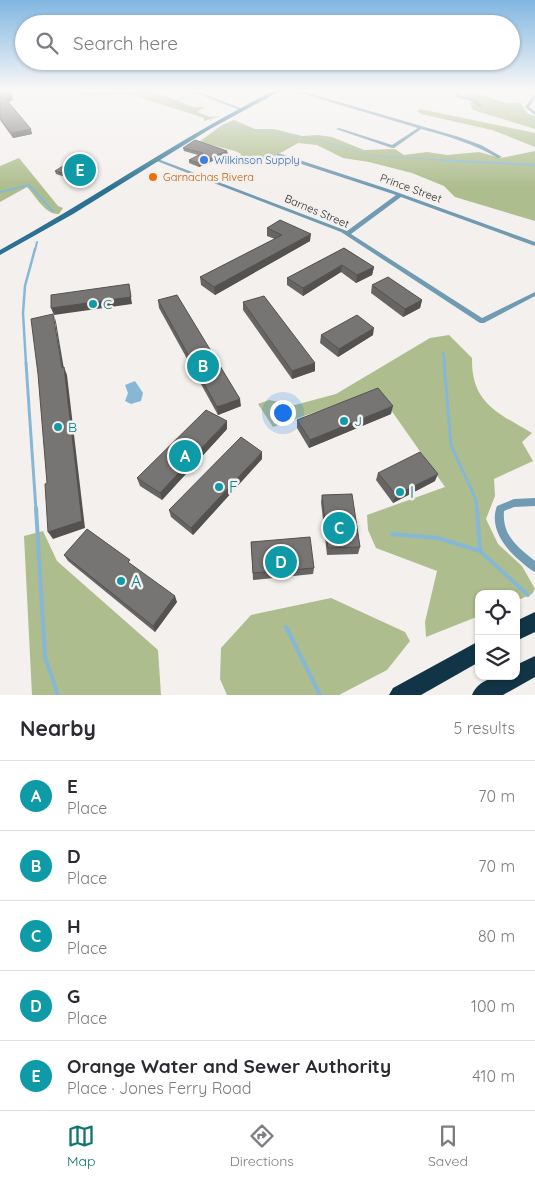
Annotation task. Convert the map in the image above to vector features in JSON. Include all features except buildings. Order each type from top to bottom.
[{"type":"highway","points":[[520,629],[535,622]]},
{"type":"highway","points":[[400,695],[475,653]]},
{"type":"highway","points":[[520,674],[535,666]]},
{"type":"highway","points":[[483,695],[509,680]]},
{"type":"main road","points":[[0,253],[86,206],[156,160],[219,122]]},
{"type":"street","points":[[405,122],[485,147],[500,157]]},
{"type":"street","points":[[338,128],[393,147],[421,127]]},
{"type":"street","name":"Prince Street","points":[[279,156],[400,195],[535,244]]},
{"type":"street","name":"Barnes Street","points":[[156,160],[347,234],[482,321],[535,294]]},
{"type":"street","points":[[347,234],[400,195]]},
{"type":"street","points":[[535,502],[506,504],[500,509],[498,518],[504,539],[535,567]]},
{"type":"green space","points":[[228,122],[240,122],[255,129],[274,129],[302,136],[318,135],[332,137],[364,150],[395,149],[404,155],[427,152],[447,155],[479,152],[501,158],[535,151],[535,221],[455,197],[444,186],[412,173],[369,162],[343,158],[317,145],[298,143],[268,160],[245,163],[239,161],[241,154],[235,151],[199,142]]},
{"type":"green space","points":[[458,122],[484,122],[535,133],[535,147],[492,130]]},
{"type":"green space","points":[[514,122],[535,122],[535,129]]},
{"type":"green space","points":[[19,158],[58,206],[63,208],[59,214],[45,208],[27,187],[0,202],[0,166]]},
{"type":"green space","points":[[449,335],[472,358],[476,386],[489,405],[532,433],[522,442],[533,461],[494,479],[495,496],[486,519],[498,544],[522,566],[535,589],[532,594],[520,599],[520,590],[475,590],[475,618],[426,637],[425,622],[437,571],[376,548],[368,530],[367,515],[445,487],[377,390],[273,427],[258,404],[269,400],[295,405],[336,394],[430,338]]},
{"type":"green space","points":[[43,531],[57,561],[158,650],[161,695],[32,695],[24,536]]},
{"type":"green space","points":[[331,598],[405,632],[410,641],[387,670],[339,695],[227,695],[220,679],[221,648],[251,615]]},
{"type":"water","points":[[135,381],[143,393],[141,401],[131,404],[125,401],[128,393],[125,385]]},
{"type":"waterway","points":[[224,125],[323,141],[374,156],[461,161]]},
{"type":"waterway","points":[[439,160],[535,165]]},
{"type":"waterway","points":[[0,192],[29,185],[53,211]]},
{"type":"waterway","points":[[35,250],[37,242]]},
{"type":"waterway","points":[[26,364],[23,313],[25,286],[35,249]]},
{"type":"waterway","points":[[443,353],[445,364]]},
{"type":"waterway","points":[[26,363],[36,510]]},
{"type":"waterway","points":[[444,363],[451,445],[476,500],[477,510]]},
{"type":"waterway","points":[[36,508],[45,657],[58,695]]},
{"type":"waterway","points":[[477,508],[480,551]]},
{"type":"waterway","points":[[392,534],[438,538],[480,551]]},
{"type":"waterway","points":[[480,551],[528,595]]},
{"type":"waterway","points":[[286,627],[320,695]]},
{"type":"place","name":"Wilkinson Supply","points":[[204,160]]},
{"type":"place","name":"Orange Water and Sewer Authority","points":[[80,170]]},
{"type":"place","name":"Garnachas Rivera","points":[[153,177]]},
{"type":"place","name":"C","points":[[93,304]]},
{"type":"place","name":"D","points":[[203,366]]},
{"type":"place","name":"J","points":[[344,421]]},
{"type":"place","name":"B","points":[[58,427]]},
{"type":"place","name":"E","points":[[185,456]]},
{"type":"place","name":"F","points":[[219,487]]},
{"type":"place","name":"I","points":[[400,492]]},
{"type":"place","name":"H","points":[[339,528]]},
{"type":"place","name":"G","points":[[281,562]]},
{"type":"place","name":"A","points":[[121,581]]}]
